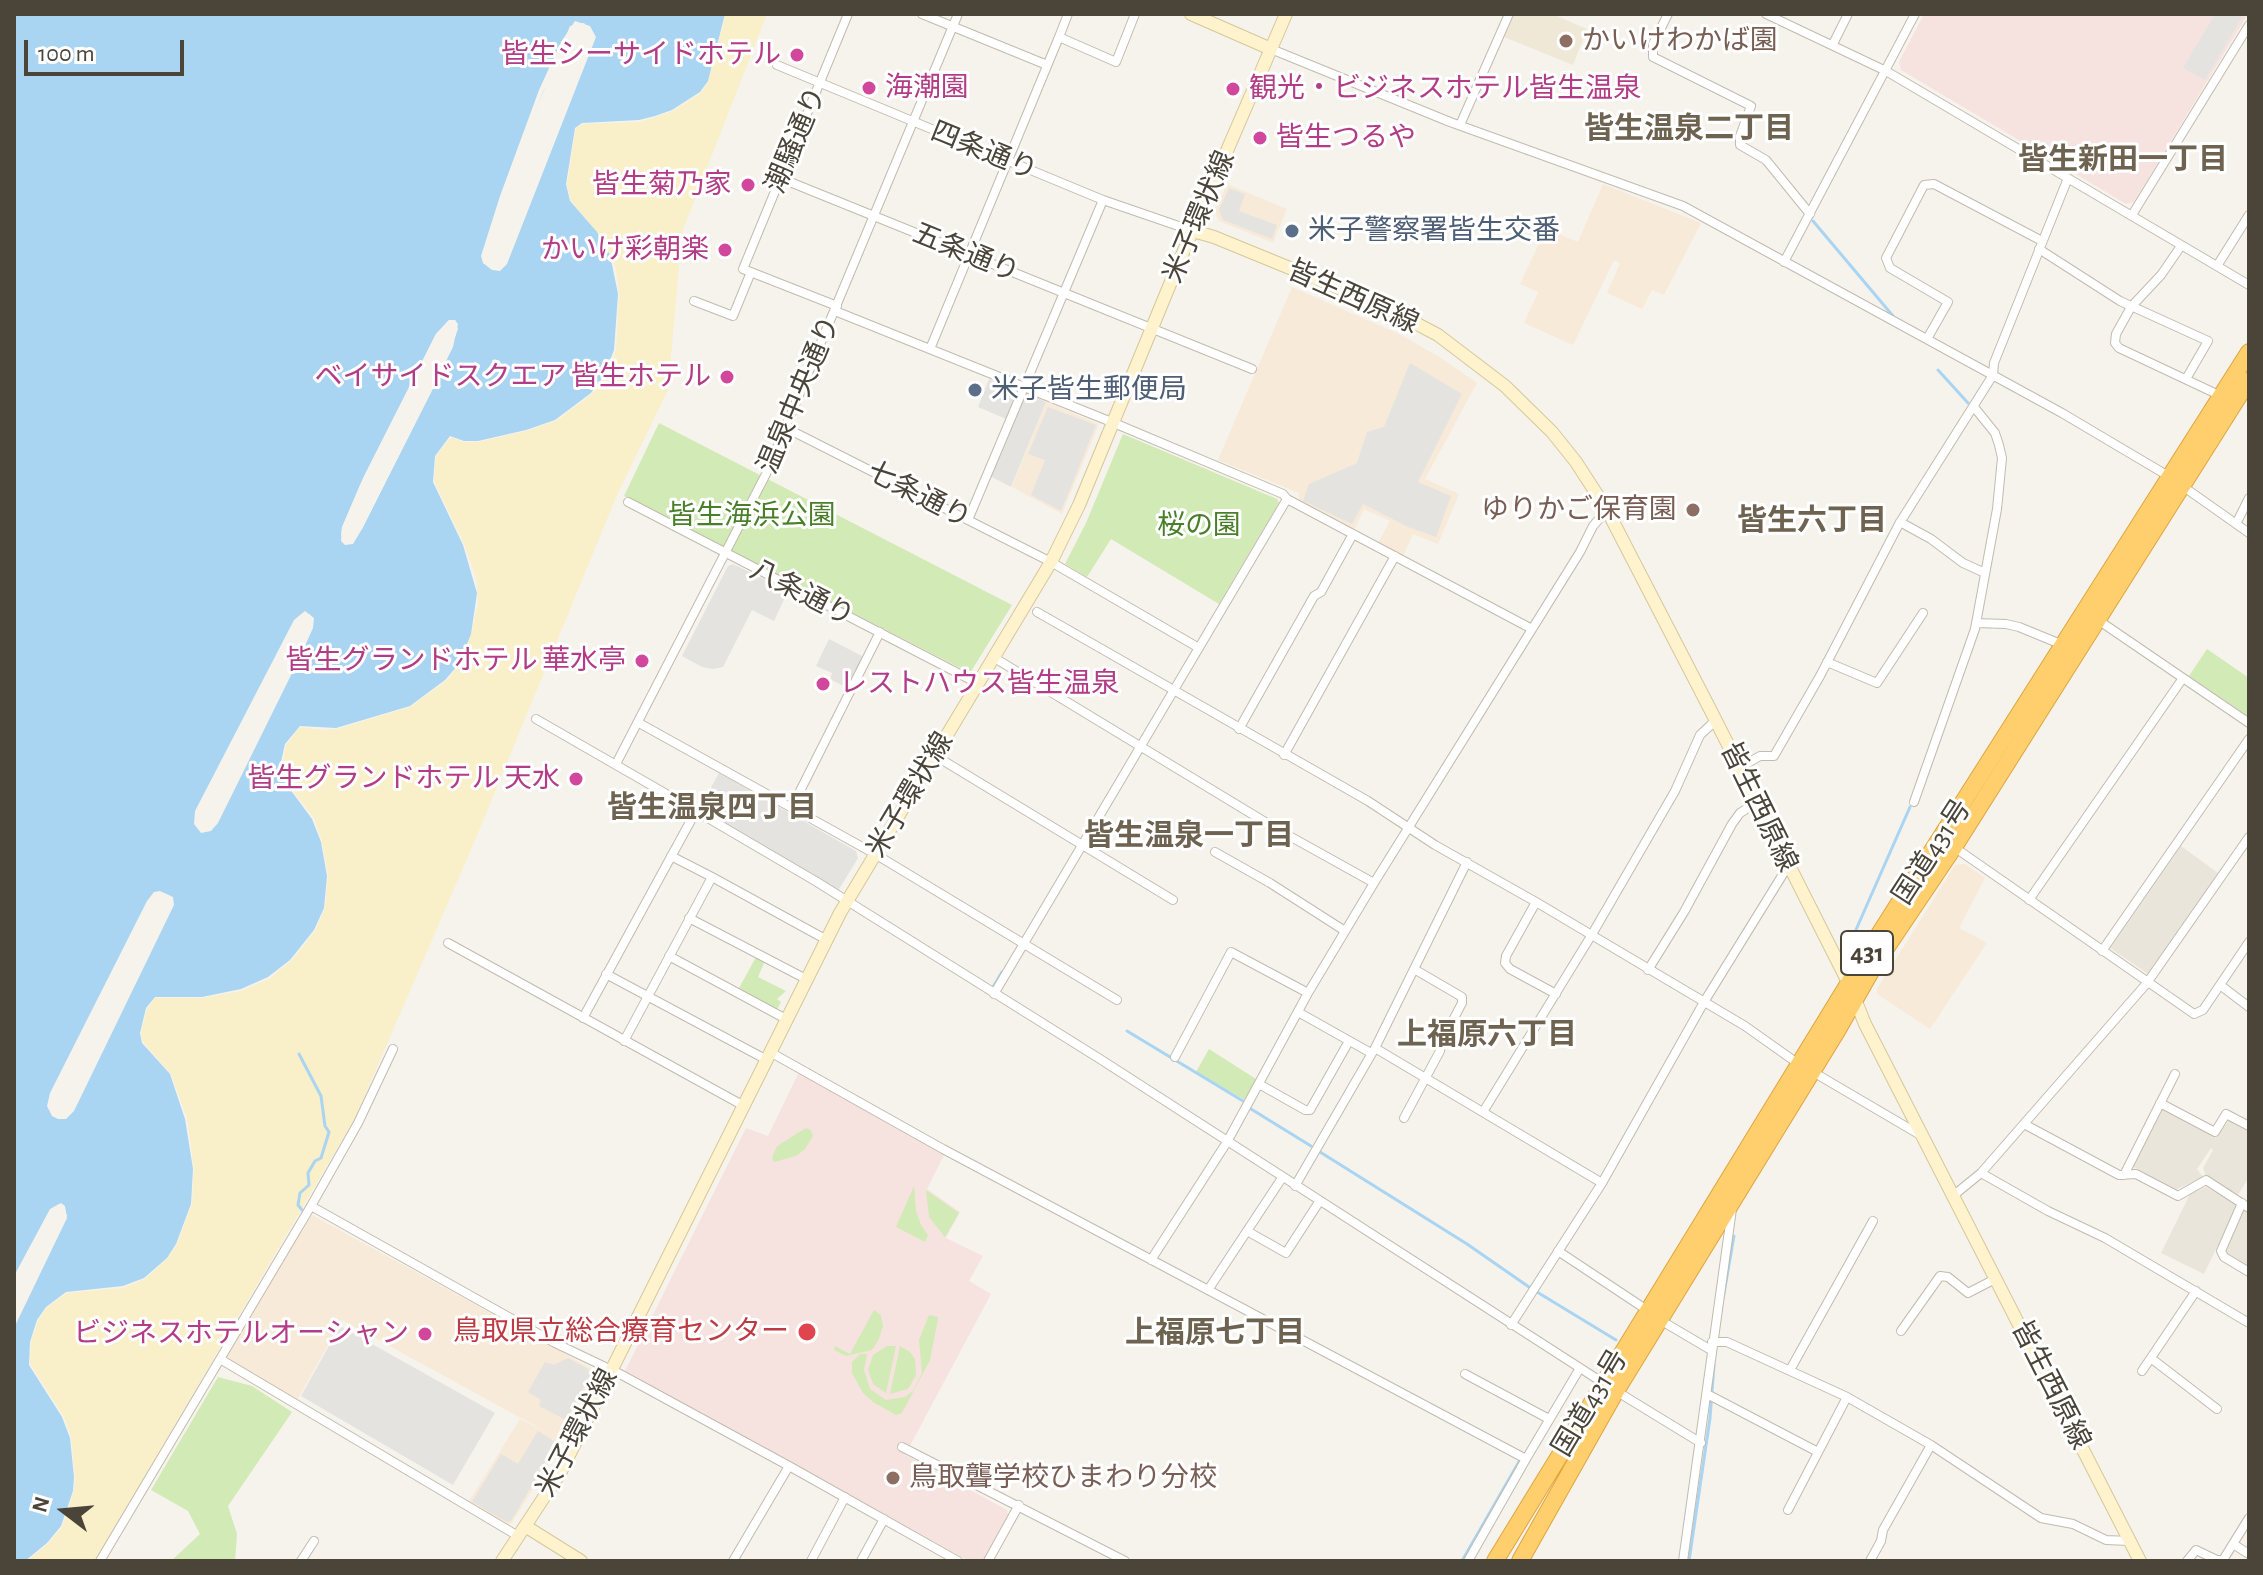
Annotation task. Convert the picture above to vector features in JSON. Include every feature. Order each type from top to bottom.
[{"type":"highway","name":"国道431号","points":[[1852,991],[1874,966],[1954,847],[2098,620],[2221,396],[2249,352]]},
{"type":"highway","name":"国道431号","points":[[1654,1314],[1734,1197],[1852,991],[2063,645],[2249,380]]},
{"type":"highway","name":"国道431号","points":[[1495,1561],[1609,1386],[1806,1069]]},
{"type":"highway","name":"国道431号","points":[[1520,1561],[1609,1386]]},
{"type":"main road","points":[[1191,14],[1271,49]]},
{"type":"main road","name":"米子環状線","points":[[502,1561],[560,1473],[825,939],[1051,562],[1079,505],[1286,14]]},
{"type":"main road","name":"皆生西原線","points":[[1193,231],[1385,307],[1461,350],[1505,386],[1552,432],[1576,462],[1607,510],[1716,720],[1923,1136],[2140,1561]]},
{"type":"main road","points":[[521,1531],[581,1561]]},
{"type":"street","name":"潮騒通り","points":[[751,272],[743,266],[848,14]]},
{"type":"street","points":[[922,14],[1047,65]]},
{"type":"street","name":"温泉中央通り","points":[[616,764],[726,555],[786,428],[958,14]]},
{"type":"street","points":[[930,349],[1068,14]]},
{"type":"street","points":[[1059,37],[1116,62],[1135,14]]},
{"type":"street","points":[[1460,125],[1509,14]]},
{"type":"street","points":[[1668,14],[1653,44],[1653,57],[1751,106],[1740,136],[1740,145],[1766,160],[1810,214]]},
{"type":"street","points":[[1766,14],[1886,71],[2249,285]]},
{"type":"street","points":[[1833,44],[1848,14]]},
{"type":"street","points":[[1784,262],[1915,14]]},
{"type":"street","points":[[2132,215],[2249,25]]},
{"type":"street","points":[[1271,49],[1460,125],[1681,205],[2075,420],[2176,481],[2249,533]]},
{"type":"street","name":"四条通り","points":[[777,65],[1103,200],[1193,231]]},
{"type":"street","name":"五条通り","points":[[780,178],[1252,369]]},
{"type":"street","points":[[1739,768],[1760,756],[1774,756],[1900,522],[1993,375],[1994,363],[2068,178]]},
{"type":"street","points":[[1927,339],[1948,302],[1890,268],[1886,262],[1924,185],[1934,184],[2040,245],[2131,307],[2208,341],[2186,379]]},
{"type":"street","points":[[968,520],[1103,200]]},
{"type":"street","points":[[2217,266],[2249,215]]},
{"type":"street","points":[[2181,246],[2161,275],[2131,307],[2116,334],[2116,346],[2221,396]]},
{"type":"street","points":[[694,301],[733,316],[751,272],[1283,494],[1287,499],[1532,629]]},
{"type":"street","points":[[1914,802],[1976,623],[1997,509],[2002,458],[1995,433],[1974,407]]},
{"type":"street","name":"七条通り","points":[[786,428],[1051,562],[1199,648]]},
{"type":"street","points":[[2236,524],[2249,498]]},
{"type":"street","points":[[994,994],[1287,499]]},
{"type":"street","name":"八条通り","points":[[628,502],[977,683]]},
{"type":"street","points":[[1151,1260],[1227,1142],[1308,993],[1374,883],[1580,552],[1593,526],[1607,510]]},
{"type":"street","points":[[1900,522],[1931,539],[1963,563],[1985,573]]},
{"type":"street","points":[[1239,729],[1353,534]]},
{"type":"street","points":[[1284,755],[1395,556]]},
{"type":"street","points":[[1037,612],[1368,801],[1745,1026],[1806,1069],[1923,1136]]},
{"type":"street","points":[[1827,662],[1877,683],[1923,613]]},
{"type":"street","points":[[2098,620],[2249,723]]},
{"type":"street","points":[[1976,623],[2019,627],[2063,645]]},
{"type":"street","points":[[792,807],[880,632]]},
{"type":"street","points":[[993,657],[1140,748],[1374,883]]},
{"type":"street","points":[[2029,900],[2183,678]]},
{"type":"street","points":[[536,719],[846,901],[1100,1059],[1511,1325],[1701,1443]]},
{"type":"street","points":[[1483,1112],[1675,791],[1700,735],[1716,720]]},
{"type":"street","points":[[639,723],[875,854],[1117,1000]]},
{"type":"street","points":[[2102,951],[2249,739]]},
{"type":"street","points":[[934,755],[1173,900]]},
{"type":"street","points":[[1648,970],[1732,824],[1740,813],[1756,803]]},
{"type":"street","points":[[583,1018],[696,811]]},
{"type":"street","points":[[1954,1195],[1981,1173],[2147,983],[2249,837]]},
{"type":"street","points":[[1954,847],[2186,1010],[2197,1014],[2249,942]]},
{"type":"street","points":[[1215,852],[1345,931]]},
{"type":"street","points":[[671,856],[825,939]]},
{"type":"street","points":[[1295,1186],[1373,1050],[1467,862]]},
{"type":"street","points":[[1511,1325],[1602,1183],[1704,1002],[1788,866]]},
{"type":"street","points":[[624,1041],[712,877]]},
{"type":"street","points":[[1536,902],[1505,963],[1510,969],[1556,994]]},
{"type":"street","points":[[689,918],[806,979]]},
{"type":"street","points":[[448,943],[744,1106]]},
{"type":"street","points":[[1175,1057],[1231,952],[1308,993]]},
{"type":"street","points":[[669,956],[786,1019]]},
{"type":"street","points":[[1404,1118],[1463,1000],[1460,995],[1414,969]]},
{"type":"street","points":[[606,974],[768,1056],[1526,1459]]},
{"type":"street","points":[[2220,985],[2249,1007]]},
{"type":"street","points":[[1298,1012],[1349,1041],[1427,1077],[1602,1183]]},
{"type":"street","points":[[1259,1084],[1310,1110],[1349,1041]]},
{"type":"street","points":[[100,1561],[311,1206],[358,1123],[393,1049]]},
{"type":"street","points":[[2124,1175],[2175,1074]]},
{"type":"street","points":[[2160,1103],[2215,1132],[2226,1114],[2249,1126]]},
{"type":"street","points":[[2024,1124],[2119,1175],[2136,1174],[2178,1196],[2206,1180],[2246,1205],[2221,1251],[2224,1257],[2249,1272]]},
{"type":"street","points":[[1981,1173],[2048,1211],[2105,1238],[2249,1323]]},
{"type":"street","points":[[1208,1290],[1282,1178]]},
{"type":"street","points":[[1683,1561],[1734,1197]]},
{"type":"street","points":[[1247,1231],[1286,1253],[1319,1202]]},
{"type":"street","points":[[311,1206],[555,1343],[789,1466],[958,1561]]},
{"type":"street","points":[[1790,1370],[1873,1221]]},
{"type":"street","points":[[1558,1251],[1654,1314],[1711,1346],[1727,1342],[1847,1397],[1931,1445],[2041,1518],[2073,1524],[2106,1540],[2130,1541]]},
{"type":"street","points":[[1901,1331],[1940,1276],[1948,1277],[1968,1293],[1997,1278]]},
{"type":"street","points":[[2142,1371],[2196,1291]]},
{"type":"street","points":[[220,1359],[521,1531]]},
{"type":"street","points":[[2152,1359],[2217,1409]]},
{"type":"street","points":[[1468,1561],[1580,1368]]},
{"type":"street","points":[[1465,1374],[1549,1419]]},
{"type":"street","points":[[1707,1394],[1818,1452]]},
{"type":"street","points":[[1788,1510],[1847,1397]]},
{"type":"street","points":[[1870,1561],[1881,1541],[1883,1530],[1931,1445]]},
{"type":"street","points":[[902,1447],[1125,1561]]},
{"type":"street","points":[[733,1561],[789,1466]]},
{"type":"street","points":[[811,1561],[845,1497]]},
{"type":"street","points":[[988,1561],[1019,1505]]},
{"type":"street","points":[[2187,1561],[2196,1550],[2223,1560],[2249,1518]]},
{"type":"street","points":[[861,1561],[884,1519]]},
{"type":"street","points":[[301,1561],[314,1541]]},
{"type":"street","points":[[2233,1544],[2249,1554]]},
{"type":"shaded area","points":[[1515,14],[1552,14],[1587,29],[1573,65],[1504,37]]},
{"type":"shaded area","points":[[1924,14],[2248,14],[2134,202],[2126,204],[1901,70],[1899,62]]},
{"type":"shaded area","points":[[2215,14],[2244,14],[2205,80],[2183,68]]},
{"type":"shaded area","points":[[1227,184],[1287,209],[1273,243],[1219,221],[1215,212]]},
{"type":"shaded area","points":[[1603,184],[1701,223],[1664,295],[1652,290],[1642,309],[1607,293],[1620,263],[1614,260],[1573,345],[1524,323],[1538,292],[1520,284],[1546,229],[1578,242]]},
{"type":"shaded area","points":[[1229,188],[1245,194],[1239,211],[1277,225],[1272,239],[1223,220],[1219,210]]},
{"type":"shaded area","points":[[1292,287],[1399,334],[1477,383],[1425,479],[1459,494],[1438,544],[1413,534],[1403,556],[1378,543],[1390,521],[1364,509],[1354,531],[1299,502],[1299,493],[1218,460]]},
{"type":"shaded area","points":[[1410,363],[1462,394],[1418,482],[1451,496],[1436,537],[1408,527],[1363,504],[1352,524],[1303,501],[1309,484],[1357,463],[1367,432],[1384,427]]},
{"type":"shaded area","points":[[989,379],[1015,390],[1006,419],[978,407]]},
{"type":"shaded area","points":[[1032,395],[1046,402],[1011,487],[990,476],[1023,396]]},
{"type":"shaded area","points":[[1046,402],[1099,424],[1062,514],[1012,487]]},
{"type":"shaded area","points":[[1048,407],[1096,425],[1061,511],[1031,495],[1045,460],[1028,454]]},
{"type":"shaded area","points":[[733,564],[788,591],[774,621],[752,610],[723,667],[702,667],[682,656],[728,566]]},
{"type":"shaded area","points":[[829,639],[864,657],[849,689],[830,679],[832,673],[816,666]]},
{"type":"shaded area","points":[[719,773],[856,851],[858,858],[838,891],[699,809]]},
{"type":"shaded area","points":[[2181,846],[2218,873],[2148,974],[2110,948]]},
{"type":"shaded area","points":[[1965,864],[1985,878],[1959,928],[1987,943],[1930,1029],[1877,994],[1877,989],[1955,865]]},
{"type":"shaded area","name":"鳥取県立総合療育センター","points":[[799,1072],[945,1153],[927,1189],[960,1212],[946,1238],[983,1256],[969,1281],[991,1294],[905,1455],[1007,1510],[1008,1515],[983,1561],[969,1561],[625,1371],[746,1128],[768,1136]]},
{"type":"shaded area","points":[[2163,1109],[2216,1138],[2230,1119],[2249,1130],[2249,1177],[2238,1195],[2206,1176],[2203,1168],[2213,1150],[2211,1148],[2197,1169],[2203,1177],[2175,1190],[2132,1166]]},
{"type":"shaded area","points":[[2206,1187],[2234,1203],[2236,1208],[2204,1274],[2161,1253],[2190,1194]]},
{"type":"shaded area","points":[[2243,1209],[2249,1212],[2249,1268],[2224,1250]]},
{"type":"shaded area","points":[[312,1215],[596,1371],[555,1454],[511,1524],[468,1503],[520,1419],[552,1435],[342,1320],[297,1400],[225,1357]]},
{"type":"shaded area","points":[[340,1326],[495,1413],[453,1485],[301,1396]]},
{"type":"shaded area","points":[[568,1358],[592,1371],[566,1420],[539,1406],[541,1400],[528,1392],[545,1362],[554,1365]]},
{"type":"shaded area","points":[[538,1431],[557,1443],[511,1521],[507,1522],[472,1502],[501,1454],[518,1464]]},
{"type":"green space","name":"皆生海浜公園","points":[[659,423],[1012,605],[970,673],[624,496]]},
{"type":"green space","name":"桜の園","points":[[1123,434],[1277,499],[1279,503],[1219,604],[1111,539],[1087,577],[1065,564],[1086,523]]},
{"type":"green space","points":[[2207,649],[2249,678],[2249,717],[2189,676]]},
{"type":"green space","points":[[756,957],[765,961],[758,977],[786,991],[777,999],[781,1002],[777,1010],[738,990]]},
{"type":"green space","points":[[1209,1049],[1256,1079],[1245,1100],[1196,1072]]},
{"type":"green space","points":[[806,1128],[811,1130],[813,1136],[805,1149],[796,1156],[774,1162],[772,1158],[777,1146]]},
{"type":"green space","points":[[914,1186],[916,1211],[928,1235],[925,1242],[896,1227]]},
{"type":"green space","points":[[926,1190],[959,1213],[945,1237],[929,1217]]},
{"type":"green space","points":[[874,1310],[881,1315],[883,1326],[872,1350],[846,1356],[834,1350],[835,1346],[850,1354]]},
{"type":"green space","points":[[929,1315],[938,1317],[930,1360],[902,1413],[896,1415],[863,1393],[852,1373],[852,1362],[860,1354],[867,1354],[864,1370],[870,1389],[886,1400],[905,1397],[913,1391],[922,1373],[919,1340]]},
{"type":"green space","points":[[887,1346],[896,1346],[886,1393],[873,1384],[868,1370],[873,1355]]},
{"type":"green space","points":[[900,1346],[915,1359],[916,1375],[908,1389],[890,1394]]},
{"type":"green space","points":[[218,1377],[252,1386],[292,1412],[228,1506],[237,1534],[235,1561],[171,1561],[200,1534],[188,1511],[151,1490]]},
{"type":"sand","points":[[726,14],[767,14],[682,232],[668,390],[617,495],[476,838],[355,1118],[95,1561],[26,1561],[48,1544],[62,1527],[74,1491],[75,1477],[71,1437],[64,1417],[30,1364],[31,1342],[38,1321],[46,1308],[67,1293],[123,1288],[145,1279],[168,1258],[177,1244],[192,1204],[194,1169],[187,1118],[171,1074],[143,1042],[141,1033],[147,1009],[155,998],[202,998],[241,991],[269,979],[292,960],[315,931],[325,908],[328,875],[314,818],[285,781],[283,762],[286,745],[300,727],[337,729],[410,707],[446,681],[460,664],[478,604],[477,581],[464,544],[434,481],[436,456],[451,437],[464,442],[478,442],[556,421],[592,394],[605,376],[616,350],[619,294],[616,269],[605,242],[571,201],[567,184],[576,128],[582,124],[639,122],[673,111],[701,93],[708,82]]},
{"type":"water","points":[[14,14],[725,14],[708,81],[700,92],[672,110],[655,116],[639,120],[582,123],[575,128],[566,184],[570,201],[597,232],[610,255],[618,294],[614,350],[604,376],[591,393],[555,420],[478,441],[464,441],[450,436],[435,456],[433,482],[463,545],[477,593],[471,634],[459,664],[445,680],[410,706],[336,728],[300,726],[285,744],[281,762],[284,781],[312,819],[321,842],[327,876],[324,908],[314,930],[290,960],[268,977],[241,989],[202,997],[155,997],[146,1008],[140,1033],[142,1043],[170,1074],[185,1119],[193,1169],[191,1204],[176,1244],[167,1258],[144,1278],[123,1286],[66,1292],[46,1307],[37,1320],[30,1342],[29,1365],[62,1417],[70,1438],[74,1477],[73,1491],[61,1526],[47,1543],[25,1561],[14,1561],[14,1325],[67,1215],[58,1204],[14,1277]],"holes":[[[584,23],[595,37],[500,270],[483,263],[501,196],[570,26]],[[449,320],[455,320],[458,324],[453,347],[362,529],[346,545],[341,535],[342,527],[436,334]],[[310,614],[312,628],[210,829],[201,831],[196,812],[300,615]],[[155,894],[172,897],[65,1118],[53,1115],[48,1106]]]},
{"type":"pier","points":[[575,21],[590,26],[596,37],[507,264],[500,271],[492,270],[483,263],[481,256],[539,90],[561,42]],"holes":[[[576,26],[584,27],[591,36],[503,262],[494,265],[486,257],[504,197],[543,92]]]},
{"type":"pier","points":[[449,320],[455,320],[458,329],[443,369],[362,529],[353,544],[345,545],[341,541],[342,528],[364,476],[436,334]],"holes":[[[453,324],[453,333],[440,367],[358,527],[347,541],[346,529],[368,477],[440,336],[448,325]]]},
{"type":"pier","points":[[305,611],[314,618],[313,628],[218,823],[211,831],[201,833],[194,824],[195,811],[294,620]],"holes":[[[306,616],[309,619],[295,657],[212,820],[203,827],[199,822],[200,813],[298,623]]]},
{"type":"pier","points":[[160,891],[173,897],[174,905],[74,1111],[66,1119],[58,1119],[52,1116],[47,1106],[50,1093],[154,892]],"holes":[[[157,897],[166,898],[168,904],[69,1108],[59,1114],[52,1106],[55,1095]]]},
{"type":"pier","points":[[61,1203],[65,1206],[67,1218],[14,1328],[14,1316],[63,1216],[60,1208],[54,1212],[14,1281],[14,1276],[50,1209]]},
{"type":"waterway","points":[[1813,221],[1893,316]]},
{"type":"waterway","points":[[1938,370],[1968,403]]},
{"type":"waterway","points":[[1855,932],[1910,807]]},
{"type":"waterway","points":[[992,989],[1002,972]]},
{"type":"waterway","points":[[1127,1031],[1243,1101]]},
{"type":"waterway","points":[[299,1054],[321,1096],[325,1126],[329,1132],[321,1158],[315,1161],[308,1173],[309,1185],[300,1193],[298,1205],[302,1210]]},
{"type":"waterway","points":[[1251,1109],[1311,1146]]},
{"type":"waterway","points":[[1320,1152],[1467,1244],[1529,1287]]},
{"type":"waterway","points":[[1723,1299],[1734,1236]]},
{"type":"waterway","points":[[1537,1292],[1616,1340]]},
{"type":"waterway","points":[[1689,1561],[1710,1418],[1714,1365]]},
{"type":"waterway","points":[[1462,1561],[1520,1460]]},
{"type":"place","name":"かいけわかば園","points":[[1566,41]]},
{"type":"place","name":"皆生シーサイドホテル","points":[[797,55]]},
{"type":"place","name":"海潮園","points":[[869,88]]},
{"type":"place","name":"観光・ビジネスホテル皆生温泉","points":[[1233,89]]},
{"type":"place","name":"皆生つるや","points":[[1260,138]]},
{"type":"place","name":"皆生菊乃家","points":[[748,185]]},
{"type":"place","name":"米子警察署皆生交番","points":[[1292,231]]},
{"type":"place","name":"かいけ彩朝楽","points":[[725,250]]},
{"type":"place","name":"ベイサイドスクエア 皆生ホテル","points":[[727,377]]},
{"type":"place","name":"米子皆生郵便局","points":[[975,390]]},
{"type":"place","name":"ゆりかご保育園","points":[[1693,510]]},
{"type":"place","name":"皆生グランドホテル 華水亭","points":[[642,661]]},
{"type":"place","name":"レストハウス皆生温泉","points":[[823,684]]},
{"type":"place","name":"皆生グランドホテル 天水","points":[[576,779]]},
{"type":"place","name":"鳥取県立総合療育センター","points":[[807,1332]]},
{"type":"place","name":"ビジネスホテルオーシャン","points":[[425,1334]]},
{"type":"place","name":"鳥取聾学校ひまわり分校","points":[[893,1478]]},
{"type":"district","name":"皆生温泉二丁目","points":[[1689,129]]},
{"type":"district","name":"皆生新田一丁目","points":[[2123,160]]},
{"type":"district","name":"皆生六丁目","points":[[1812,521]]},
{"type":"district","name":"皆生温泉四丁目","points":[[712,808]]},
{"type":"district","name":"皆生温泉一丁目","points":[[1189,836]]},
{"type":"district","name":"上福原六丁目","points":[[1487,1035]]},
{"type":"district","name":"上福原七丁目","points":[[1215,1333]]}]
